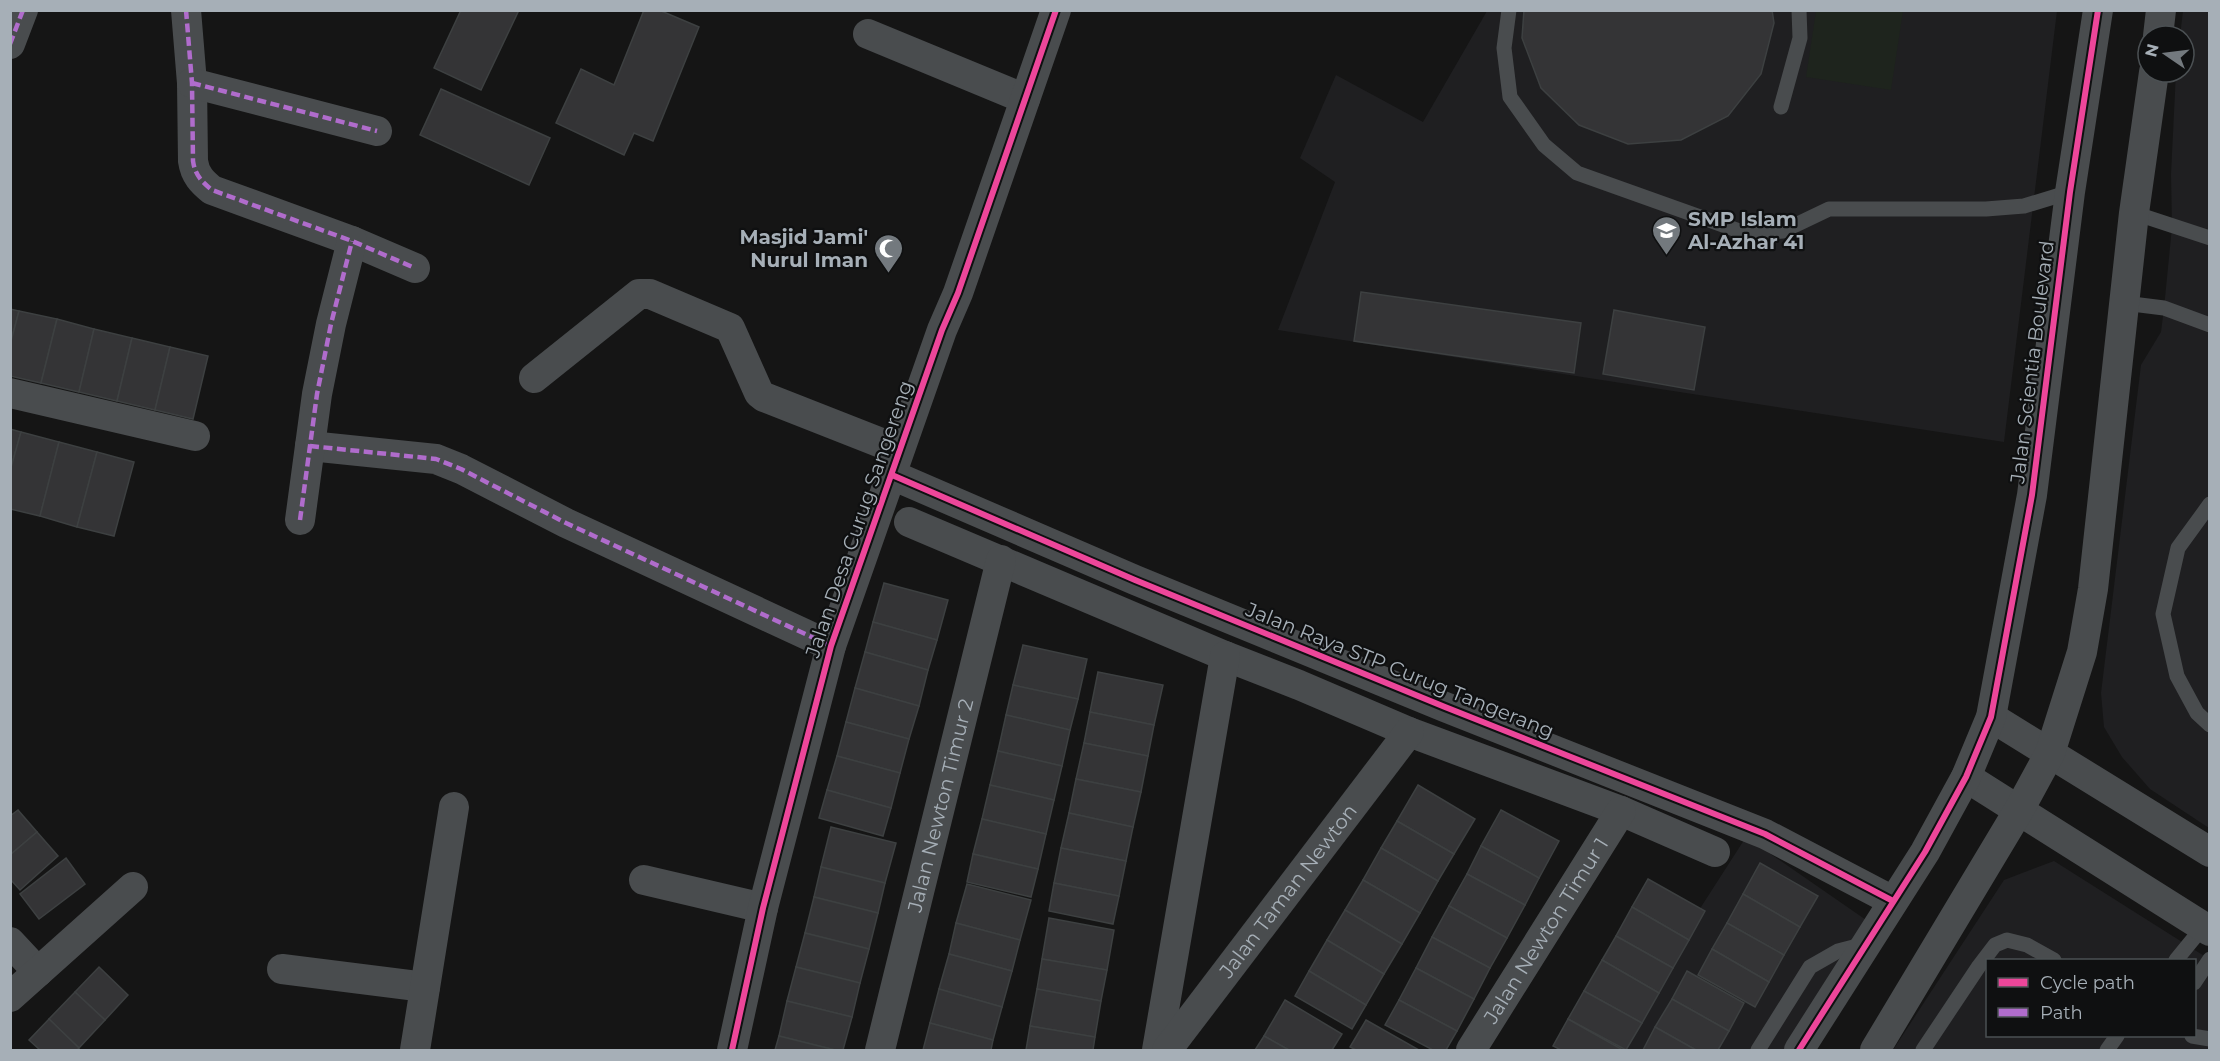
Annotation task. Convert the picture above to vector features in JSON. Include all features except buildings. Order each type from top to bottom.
[{"type":"street","points":[[10,44],[23,10]]},
{"type":"street","points":[[186,10],[192,83],[193,161],[195,171],[202,182],[212,190],[352,241],[415,268]]},
{"type":"street","name":"Jalan Desa Curug Sangereng","points":[[732,1050],[763,908],[831,646],[942,330],[958,293],[1056,10]]},
{"type":"street","name":"Jalan Scientia Boulevard","points":[[1799,1050],[1925,852],[1966,777],[1991,717],[2032,495],[2070,192],[2098,10]]},
{"type":"street","points":[[868,34],[1025,99]]},
{"type":"street","points":[[192,83],[377,131]]},
{"type":"street","points":[[1875,1050],[2019,810],[2049,753],[2082,652],[2091,600],[2134,213],[2152,84]]},
{"type":"street","points":[[300,520],[317,394],[331,324],[352,241]]},
{"type":"street","name":"Jalan Raya STP Curug Tangerang","points":[[534,378],[639,294],[650,294],[730,328],[759,393],[764,397],[1135,580],[1765,834],[1893,901]]},
{"type":"street","points":[[10,393],[195,436]]},
{"type":"street","points":[[310,446],[436,459],[461,469],[577,528],[831,646]]},
{"type":"street","points":[[909,522],[1225,657],[1299,685],[1409,732],[1621,812],[1715,852]]},
{"type":"street","name":"Jalan Newton Timur 2","points":[[880,1050],[1001,560]]},
{"type":"street","points":[[1157,1050],[1225,657]]},
{"type":"street","points":[[1991,717],[2210,852]]},
{"type":"street","name":"Jalan Taman Newton","points":[[1167,1050],[1409,732]]},
{"type":"street","points":[[1966,777],[2206,929]]},
{"type":"street","points":[[415,1050],[454,807]]},
{"type":"street","name":"Jalan Newton Timur 1","points":[[1471,1050],[1621,812]]},
{"type":"street","points":[[644,880],[763,908]]},
{"type":"street","points":[[10,997],[133,887]]},
{"type":"street","points":[[10,942],[38,972]]},
{"type":"street","points":[[282,969],[425,987]]},
{"type":"lane","points":[[1509,10],[1504,48],[1510,97],[1544,145],[1577,173],[1748,234],[1783,231],[1828,209],[1986,209],[2024,206],[2070,192]]},
{"type":"lane","points":[[1781,107],[1800,38],[1799,10]]},
{"type":"lane","points":[[2134,213],[2210,238]]},
{"type":"lane","points":[[2124,303],[2164,308],[2210,325]]},
{"type":"lane","points":[[2210,504],[2178,548],[2163,614],[2177,676],[2197,713],[2210,725]]},
{"type":"lane","points":[[2177,959],[2206,929]]},
{"type":"lane","points":[[1923,1050],[1978,966],[1995,945],[2007,940],[2027,945],[2052,959]]},
{"type":"lane","points":[[1758,1050],[1810,967],[1838,951],[1867,943]]},
{"type":"lane","points":[[2196,980],[2210,959]]},
{"type":"lane","points":[[2107,1050],[2116,1037]]},
{"type":"shaded area","name":"SMP Islam Al-Azhar 41","points":[[1487,11],[2057,11],[2004,442],[1278,330],[1335,182],[1300,158],[1336,75],[1423,122]]},
{"type":"shaded area","points":[[1816,11],[1903,11],[1891,90],[1806,77]]},
{"type":"shaded area","points":[[2183,11],[2209,11],[2209,828],[2150,789],[2122,757],[2104,727],[2101,693],[2141,365],[2161,332],[2164,308],[2172,227],[2171,174],[2175,84],[2196,84],[2196,24],[2181,24]]},
{"type":"shaded area","points":[[1746,837],[1869,922],[1787,1050],[1609,1050]]},
{"type":"shaded area","points":[[2054,861],[2209,959],[2209,1050],[1893,1050],[2004,880]]},
{"type":"marked path","points":[[10,44],[23,10]]},
{"type":"marked path","points":[[186,10],[192,83],[193,161],[195,170],[202,181],[212,190],[352,241],[415,268]]},
{"type":"marked path","points":[[192,83],[377,131]]},
{"type":"marked path","points":[[300,520],[317,394],[331,324],[352,241]]},
{"type":"marked path","points":[[310,446],[436,459],[461,469],[566,523],[831,646]]},
{"type":"cycle path","points":[[732,1050],[763,908],[831,646],[942,330],[958,293],[1056,10]]},
{"type":"cycle path","points":[[1799,1050],[1925,852],[1966,777],[1991,717],[2032,495],[2070,192],[2098,10]]},
{"type":"cycle path","points":[[892,475],[1135,580],[1445,707],[1765,834],[1893,901]]},
{"type":"place","name":"SMP Islam Al-Azhar 41","points":[[1667,256]]},
{"type":"place","name":"Masjid Jami' Nurul Iman","points":[[889,274]]}]
